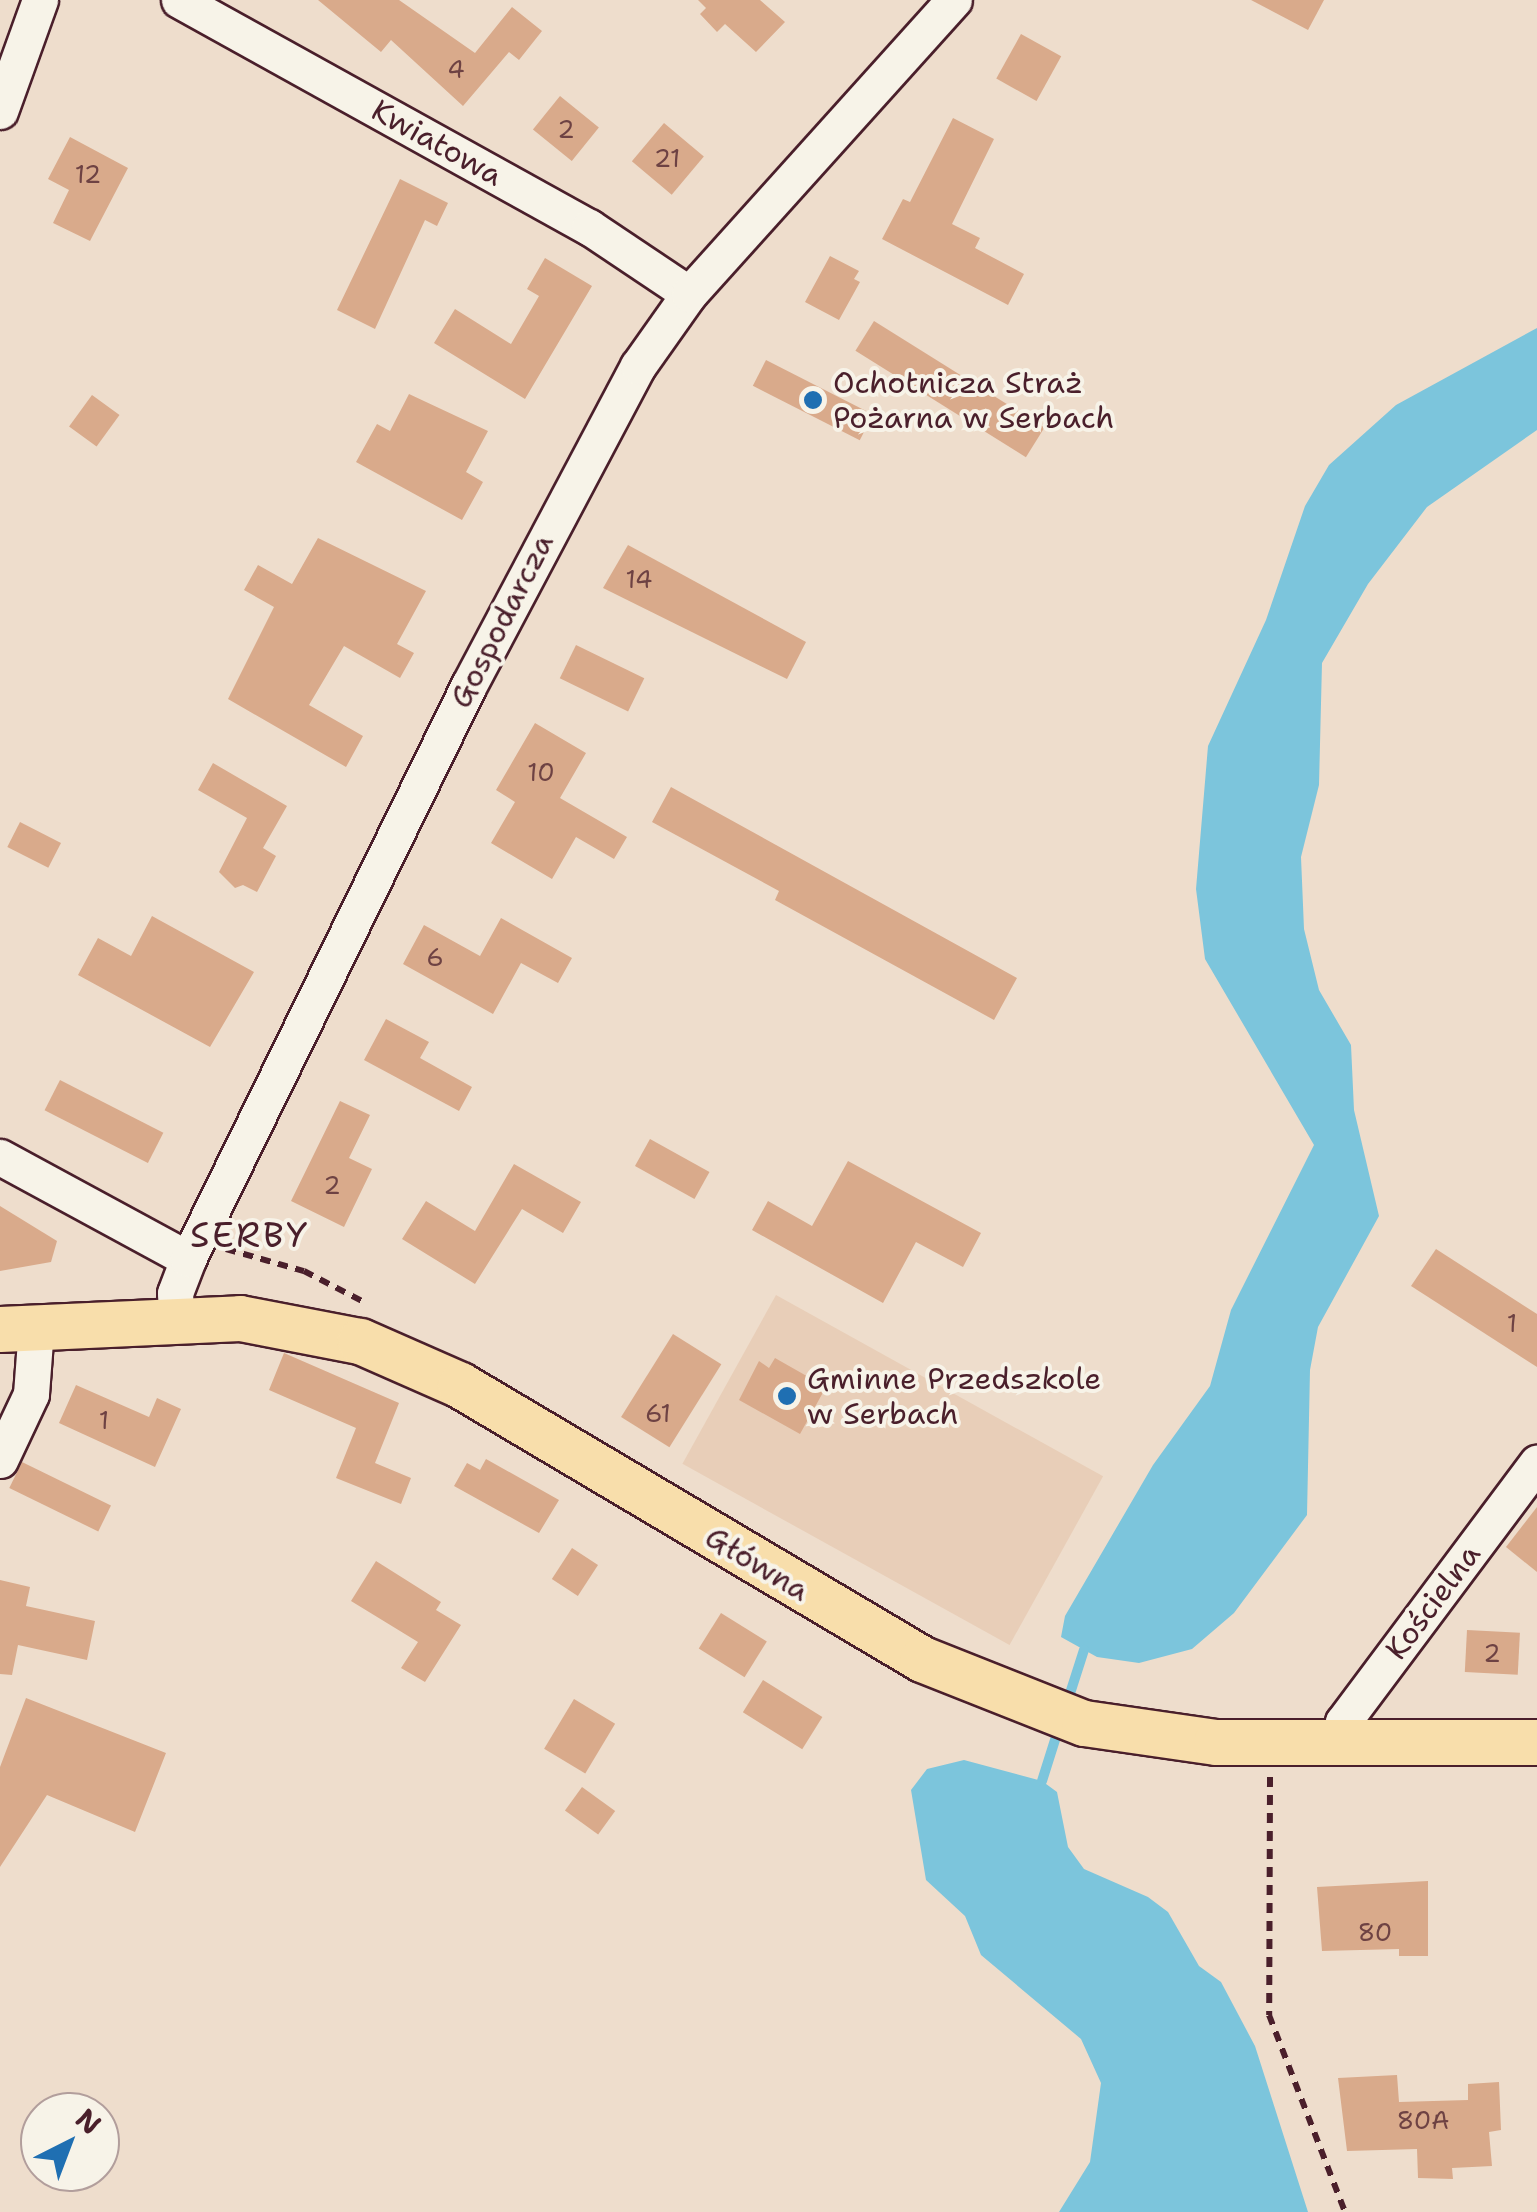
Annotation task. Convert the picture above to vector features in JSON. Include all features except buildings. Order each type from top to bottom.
[{"type":"main road","name":"Główna","points":[[18,1328],[176,1319],[301,1325],[413,1362],[559,1442],[849,1619],[944,1671],[1084,1723],[1169,1738],[1344,1744],[1537,1742]]},
{"type":"street","points":[[0,111],[40,0]]},
{"type":"street","name":"Kwiatowa","points":[[179,0],[589,227],[689,294]]},
{"type":"street","name":"Gospodarcza","points":[[176,1319],[175,1294],[188,1259],[572,484],[638,366],[689,294],[954,0]]},
{"type":"street","points":[[0,1157],[188,1259]]},
{"type":"street","points":[[0,1460],[31,1394],[18,1328]]},
{"type":"street","name":"Kościelna","points":[[1344,1744],[1342,1722],[1537,1464]]},
{"type":"path","points":[[1270,1775],[1269,2014],[1345,2212]]},
{"type":"shaded area","points":[[776,1295],[1103,1476],[1010,1645],[682,1464]]},
{"type":"water","points":[[1537,328],[1537,430],[1427,507],[1368,584],[1322,663],[1319,785],[1301,857],[1304,929],[1319,990],[1351,1045],[1354,1110],[1379,1216],[1318,1327],[1310,1370],[1307,1515],[1234,1613],[1192,1649],[1139,1663],[1097,1657],[1061,1637],[1065,1616],[1153,1465],[1210,1386],[1231,1310],[1314,1145],[1205,959],[1196,889],[1208,746],[1266,620],[1305,506],[1329,465],[1396,405]]},
{"type":"water","points":[[964,1760],[1042,1781],[1057,1792],[1068,1847],[1084,1869],[1148,1897],[1168,1912],[1199,1966],[1221,1982],[1255,2046],[1308,2212],[1059,2212],[1090,2162],[1101,2083],[1081,2039],[981,1955],[965,1916],[926,1880],[911,1790],[927,1769]]},
{"type":"waterway","points":[[1066,1706],[1084,1650]]},
{"type":"waterway","points":[[1042,1781],[1059,1727]]},
{"type":"place","name":"Ochotnicza Straż Pożarna w Serbach","points":[[813,400]]},
{"type":"place","name":"Gminne Przedszkole w Serbach","points":[[787,1396]]},
{"type":"district","name":"SERBY","points":[[250,1235]]}]
